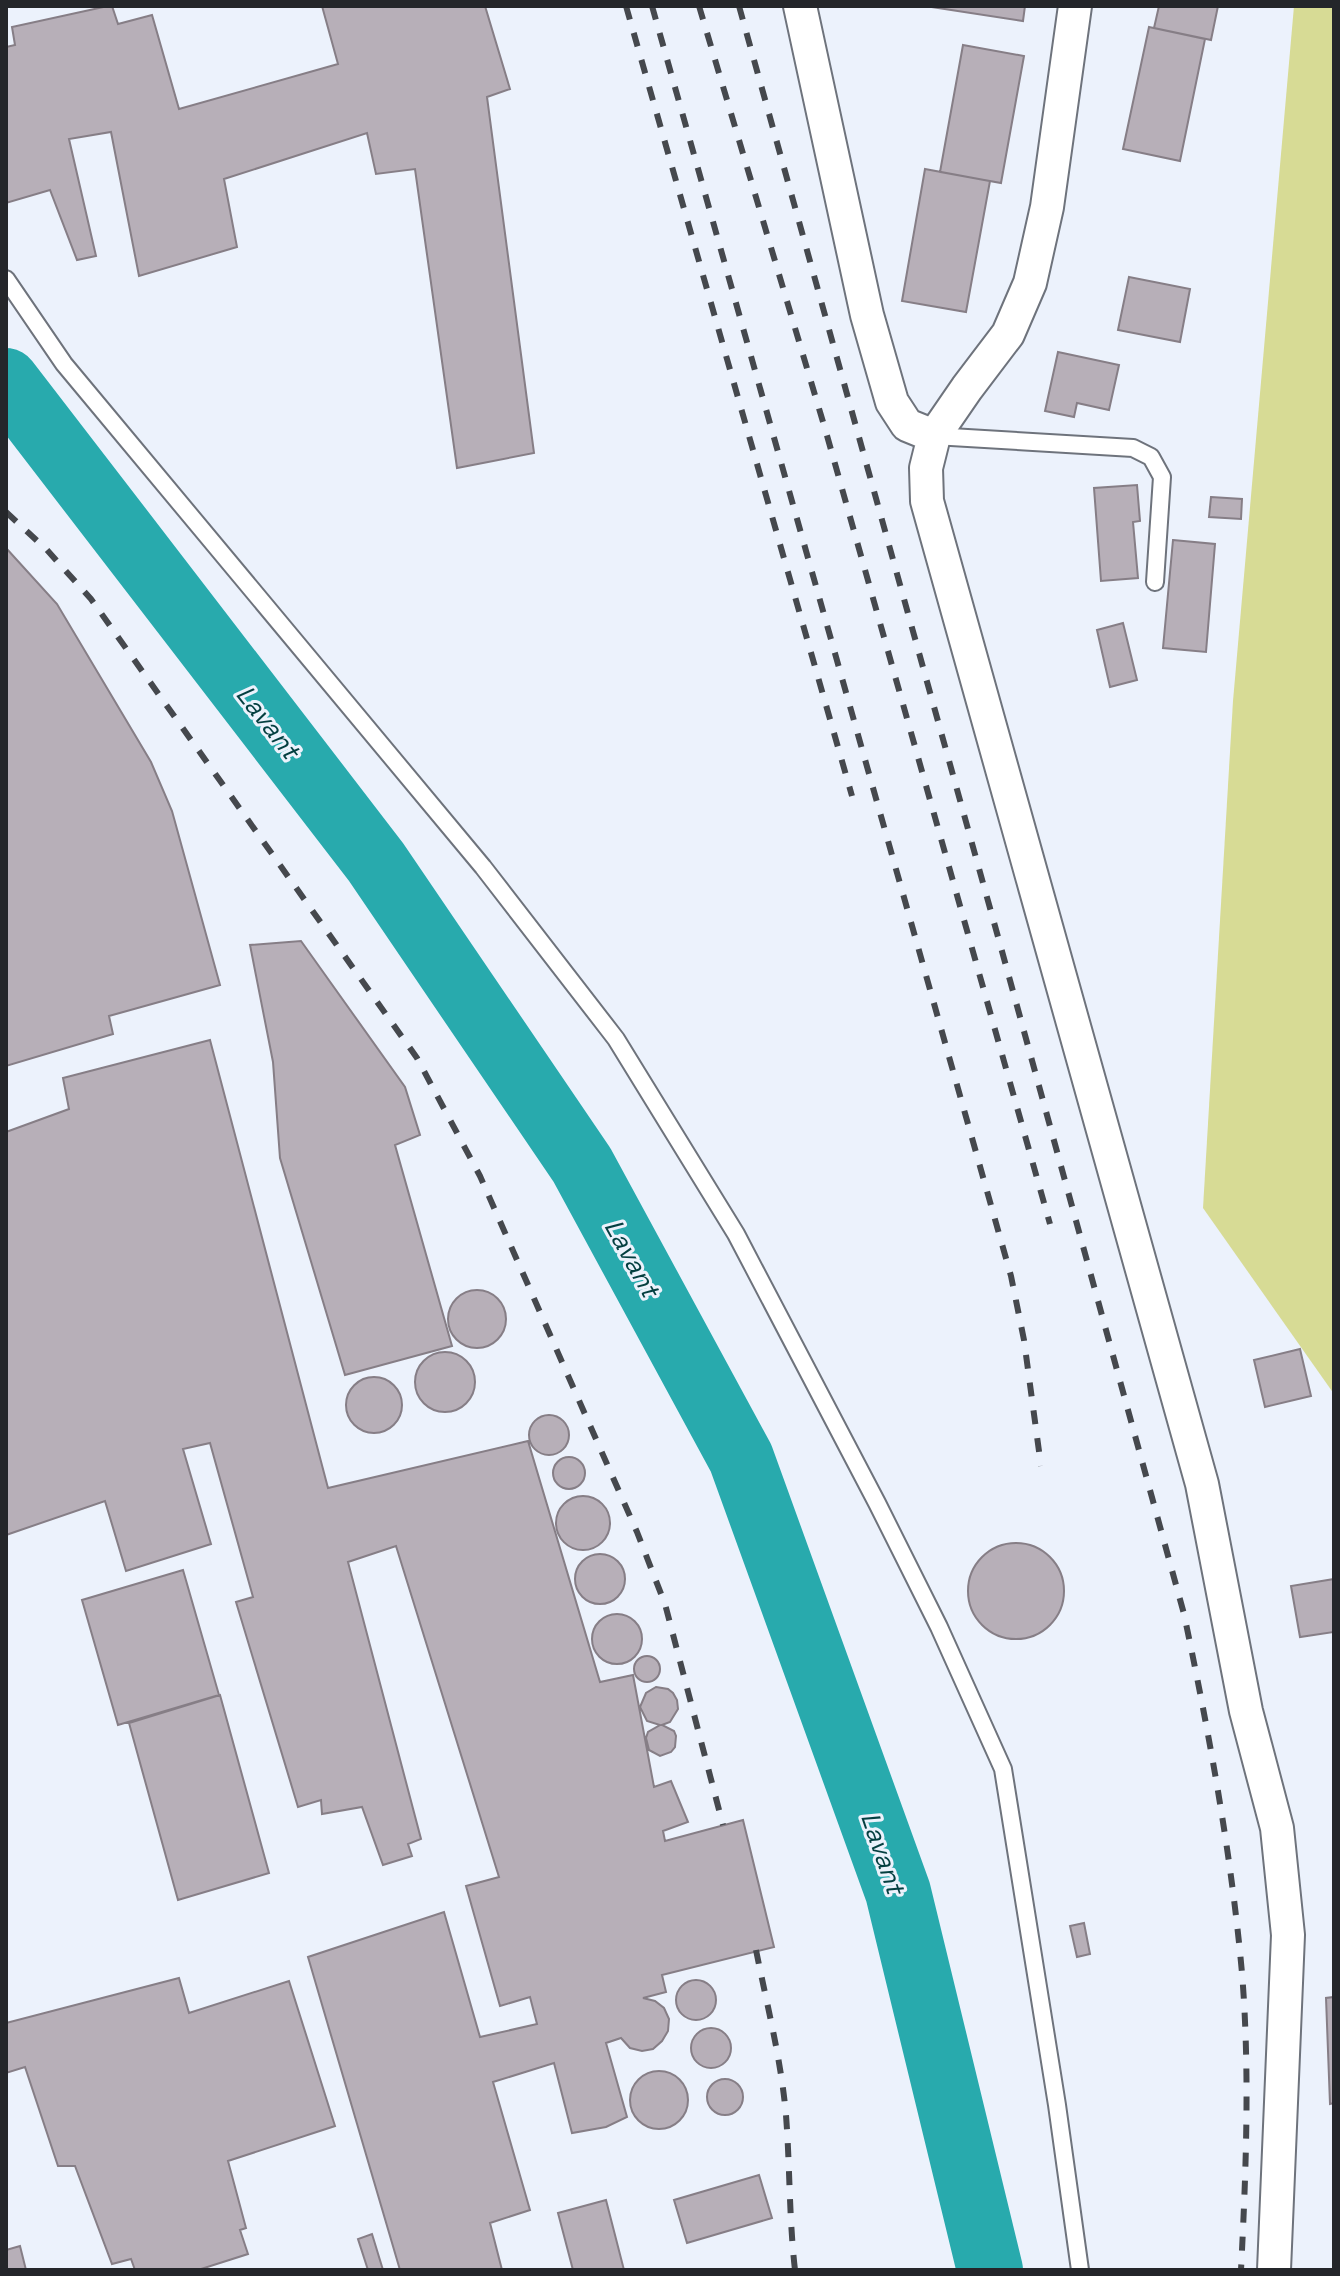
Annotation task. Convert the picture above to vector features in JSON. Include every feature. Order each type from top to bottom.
[{"type":"street","points":[[800,6],[867,315],[892,402],[907,425],[934,436]]},
{"type":"street","points":[[1075,6],[1047,207],[1030,283],[1008,334],[934,436],[926,468],[927,501],[1198,1469],[1246,1711],[1277,1828],[1288,1935],[1274,2270]]},
{"type":"lane","points":[[6,279],[64,364],[483,867],[616,1039],[736,1234],[939,1627],[1003,1769],[1080,2270]]},
{"type":"lane","points":[[934,436],[1133,448],[1151,457],[1162,477],[1155,582]]},
{"type":"green space","points":[[1294,6],[1334,6],[1334,1394],[1203,1208],[1233,701]]},
{"type":"building","points":[[112,6],[118,24],[152,15],[179,109],[338,64],[322,6],[485,6],[510,89],[487,97],[534,453],[457,468],[415,169],[376,174],[367,133],[224,179],[237,247],[139,276],[111,132],[69,139],[96,256],[77,260],[50,190],[6,203],[6,47],[15,45],[12,27]]},
{"type":"building","points":[[925,6],[1025,6],[1023,21]]},
{"type":"building","points":[[1159,6],[1218,6],[1211,40],[1154,28]]},
{"type":"building","points":[[1149,27],[1205,39],[1180,161],[1123,149]]},
{"type":"building","points":[[963,45],[1024,56],[1001,183],[940,172]]},
{"type":"building","points":[[925,169],[990,181],[966,312],[902,301]]},
{"type":"building","points":[[1129,277],[1190,289],[1180,342],[1118,330]]},
{"type":"building","points":[[1058,352],[1119,365],[1109,410],[1077,403],[1074,417],[1045,411]]},
{"type":"building","points":[[1137,485],[1140,521],[1133,522],[1138,578],[1101,581],[1094,488]]},
{"type":"building","points":[[1211,497],[1242,499],[1241,519],[1209,517]]},
{"type":"building","points":[[1173,540],[1215,544],[1206,652],[1163,648]]},
{"type":"building","points":[[6,548],[57,604],[151,762],[172,811],[220,985],[109,1016],[113,1034],[6,1066]]},
{"type":"building","points":[[1123,623],[1137,680],[1110,687],[1097,630]]},
{"type":"building","points":[[301,941],[405,1087],[420,1135],[395,1145],[452,1346],[345,1375],[280,1158],[273,1062],[250,945]]},
{"type":"building","points":[[210,1040],[328,1488],[528,1441],[600,1682],[633,1675],[654,1787],[671,1781],[688,1822],[663,1831],[665,1841],[743,1820],[774,1947],[662,1975],[666,1992],[643,1998],[655,2001],[664,2008],[669,2019],[668,2031],[662,2041],[653,2049],[642,2051],[630,2048],[621,2038],[606,2043],[627,2117],[606,2127],[572,2133],[554,2063],[493,2082],[530,2210],[490,2223],[502,2270],[400,2270],[308,1957],[444,1912],[480,2037],[537,2024],[530,1997],[500,2006],[466,1886],[499,1877],[396,1546],[348,1562],[421,1839],[408,1844],[412,1856],[383,1865],[362,1807],[322,1814],[321,1800],[298,1807],[236,1602],[253,1597],[210,1443],[183,1449],[211,1544],[126,1571],[105,1501],[6,1535],[6,1132],[69,1109],[63,1078]]},
{"type":"building","points":[[477,1290],[488,1292],[497,1299],[504,1308],[504,1330],[497,1339],[488,1346],[477,1348],[466,1346],[457,1339],[450,1330],[448,1319],[450,1308],[457,1299],[466,1292]]},
{"type":"building","points":[[1300,1349],[1311,1396],[1265,1407],[1254,1360]]},
{"type":"building","points":[[445,1352],[457,1354],[466,1361],[473,1370],[473,1394],[466,1403],[457,1410],[445,1412],[433,1410],[424,1403],[417,1394],[415,1382],[417,1370],[424,1361],[433,1354]]},
{"type":"building","points":[[374,1377],[393,1386],[402,1405],[393,1424],[374,1433],[355,1424],[346,1405],[355,1386]]},
{"type":"building","points":[[549,1415],[563,1421],[569,1435],[563,1449],[549,1455],[535,1449],[529,1435],[535,1421]]},
{"type":"building","points":[[569,1457],[580,1462],[585,1473],[580,1484],[569,1489],[558,1484],[553,1473],[558,1462]]},
{"type":"building","points":[[583,1496],[602,1504],[610,1523],[602,1542],[583,1550],[564,1542],[556,1523],[564,1504]]},
{"type":"building","points":[[1016,1543],[1034,1546],[1050,1557],[1061,1573],[1064,1591],[1061,1609],[1050,1625],[1034,1636],[1016,1639],[998,1636],[982,1625],[971,1609],[968,1591],[971,1573],[982,1557],[998,1546]]},
{"type":"building","points":[[590,1555],[610,1555],[624,1569],[624,1589],[610,1603],[590,1603],[576,1589],[576,1569]]},
{"type":"building","points":[[183,1570],[219,1695],[118,1725],[82,1600]]},
{"type":"building","points":[[1334,1579],[1334,1632],[1300,1637],[1291,1586]]},
{"type":"building","points":[[617,1614],[635,1621],[642,1639],[635,1657],[617,1664],[599,1657],[592,1639],[599,1621]]},
{"type":"building","points":[[647,1656],[656,1660],[660,1669],[656,1678],[647,1682],[638,1678],[634,1669],[638,1660]]},
{"type":"building","points":[[656,1687],[673,1693],[678,1709],[670,1722],[662,1725],[674,1731],[675,1747],[660,1756],[649,1750],[646,1738],[648,1732],[660,1725],[647,1721],[640,1707],[646,1693]]},
{"type":"building","points":[[220,1695],[269,1873],[178,1900],[129,1723]]},
{"type":"building","points":[[1084,1923],[1090,1954],[1077,1957],[1070,1926]]},
{"type":"building","points":[[179,1978],[189,2013],[289,1981],[335,2126],[228,2161],[246,2228],[240,2230],[248,2254],[198,2270],[135,2270],[131,2259],[112,2264],[75,2166],[58,2166],[25,2067],[6,2073],[6,2023]]},
{"type":"building","points":[[696,1980],[710,1986],[716,2000],[710,2014],[696,2020],[682,2014],[676,2000],[682,1986]]},
{"type":"building","points":[[1334,1997],[1334,2103],[1330,2104],[1326,1998]]},
{"type":"building","points":[[711,2028],[725,2034],[731,2048],[725,2062],[711,2068],[697,2062],[691,2048],[697,2034]]},
{"type":"building","points":[[659,2071],[680,2079],[688,2100],[680,2121],[659,2129],[638,2121],[630,2100],[638,2079]]},
{"type":"building","points":[[725,2079],[737,2085],[743,2097],[737,2109],[725,2115],[713,2109],[707,2097],[713,2085]]},
{"type":"building","points":[[759,2175],[772,2218],[687,2243],[674,2200]]},
{"type":"building","points":[[606,2200],[624,2270],[573,2270],[558,2213]]},
{"type":"building","points":[[372,2234],[383,2270],[368,2270],[358,2239]]},
{"type":"building","points":[[20,2246],[26,2270],[6,2270],[6,2250]]},
{"type":"waterway","name":"Lavant","points":[[6,381],[376,862],[582,1165],[741,1458],[898,1892],[990,2270]]},
{"type":"railway","points":[[626,6],[852,796]]},
{"type":"railway","points":[[652,6],[1011,1276],[1024,1340],[1041,1466]]},
{"type":"railway","points":[[699,6],[826,432],[1050,1224]]},
{"type":"railway","points":[[739,6],[1184,1614],[1218,1793],[1242,1973],[1247,2084],[1241,2270]]},
{"type":"railway","points":[[6,512],[47,550],[91,599],[417,1058],[480,1176],[637,1532],[665,1604],[723,1825]]},
{"type":"railway","points":[[756,1950],[784,2094],[795,2270]]}]
